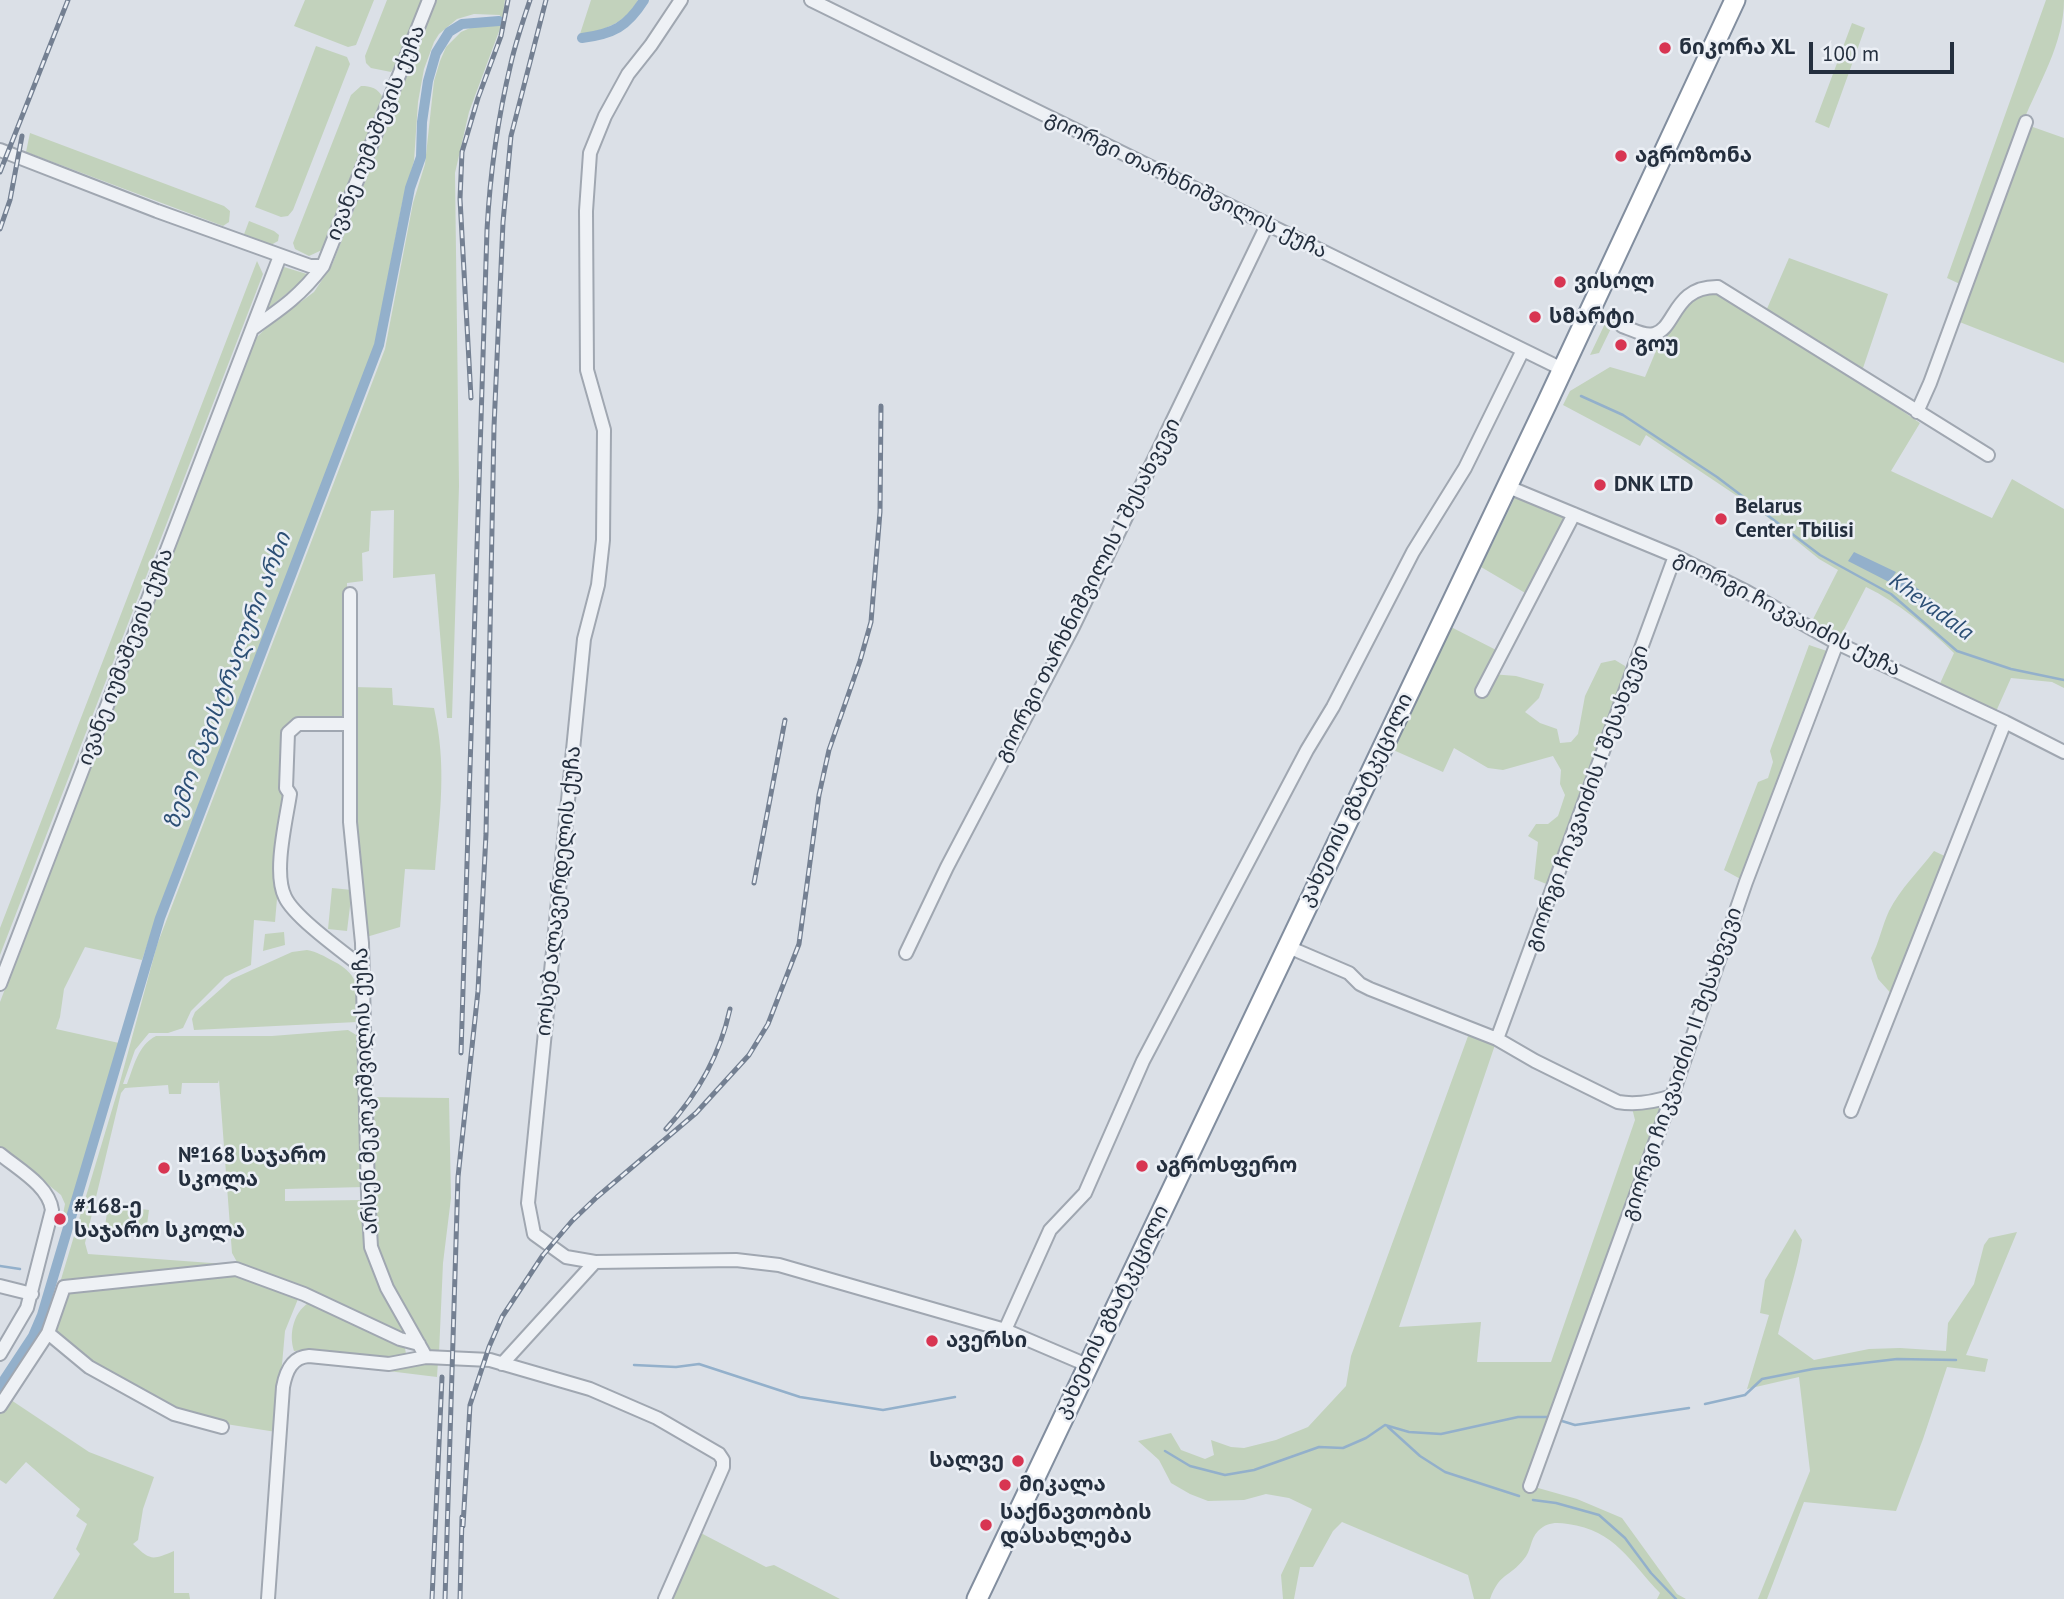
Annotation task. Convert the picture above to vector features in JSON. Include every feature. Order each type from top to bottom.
[{"type":"highway","name":"კახეთის გზატკეცილი","points":[[977,1599],[1735,0]]},
{"type":"street","name":"ივანე იუმაშევის ქუჩა","points":[[252,329],[290,303],[323,266],[429,0]]},
{"type":"street","name":"იოსებ ალავერდელის ქუჩა","points":[[681,0],[651,46],[628,74],[605,116],[590,153],[587,199],[587,370],[604,430],[603,540],[598,585],[584,639],[528,1203],[534,1234],[566,1257],[596,1262],[725,1260],[779,1265],[1004,1330],[1087,1365]]},
{"type":"street","name":"გიორგი თარხნიშვილის ქუჩა","points":[[811,0],[1562,369]]},
{"type":"street","points":[[1917,412],[2026,122]]},
{"type":"street","name":"ივანე იუმაშევის ქუჩა","points":[[0,150],[281,256],[310,266],[323,266]]},
{"type":"street","name":"გიორგი თარხნიშვილის I შესახვევი","points":[[906,953],[947,867],[1073,627],[1267,225]]},
{"type":"street","name":"ივანე იუმაშევის ქუჩა","points":[[0,984],[281,256]]},
{"type":"street","points":[[1622,326],[1644,334],[1655,334],[1662,330],[1684,299],[1704,287],[1718,287],[1988,455]]},
{"type":"street","points":[[1004,1330],[1049,1230],[1085,1193],[1148,1051],[1413,552],[1465,468],[1523,351]]},
{"type":"street","name":"გიორგი ჩიკვაიძის ქუჩა","points":[[1506,486],[1675,556],[1747,592],[1837,643],[2064,752]]},
{"type":"street","points":[[1482,691],[1574,514]]},
{"type":"street","name":"გიორგი ჩიკვაიძის I შესახვევი","points":[[1497,1039],[1675,556]]},
{"type":"street","name":"არსენ მეკოკიშვილის ქუჩა","points":[[350,594],[350,822],[362,967],[368,1194],[372,1247],[387,1288],[426,1357]]},
{"type":"street","name":"გიორგი ჩიკვაიძის II შესახვევი","points":[[1530,1486],[1672,1096],[1746,882],[1837,643]]},
{"type":"street","points":[[1851,1111],[2005,722]]},
{"type":"street","points":[[350,724],[298,724],[288,733],[286,788],[290,794],[281,886],[285,899],[312,927],[362,967]]},
{"type":"street","points":[[1286,946],[1349,973],[1370,989],[1497,1039],[1618,1102],[1630,1104],[1672,1096]]},
{"type":"street","points":[[0,1154],[37,1185],[51,1204],[51,1219],[32,1294],[21,1321],[0,1354]]},
{"type":"street","points":[[502,1364],[596,1262]]},
{"type":"street","points":[[0,1406],[48,1334],[64,1287],[236,1269],[304,1294],[400,1339],[419,1344]]},
{"type":"street","points":[[0,1286],[32,1294]]},
{"type":"street","points":[[48,1334],[89,1367],[174,1414],[222,1427]]},
{"type":"street","points":[[268,1599],[283,1387],[293,1362],[300,1356],[309,1356],[388,1364],[426,1357],[490,1360],[590,1389],[657,1419],[719,1454],[723,1467],[665,1599]]},
{"type":"green space","points":[[305,0],[374,0],[356,45],[348,47],[294,26]]},
{"type":"green space","points":[[387,0],[422,0],[391,72],[371,68],[366,63],[365,56]]},
{"type":"green space","points":[[437,0],[505,0],[501,26],[469,112],[455,173],[459,486],[452,718],[447,718],[435,574],[393,578],[394,510],[371,511],[369,551],[362,553],[363,581],[347,583],[347,719],[291,720],[281,730],[281,785],[286,794],[275,922],[254,920],[251,965],[225,977],[191,1011],[183,1028],[168,1033],[149,1033],[135,1050],[123,1084],[127,1084],[141,1050],[156,1036],[272,1036],[348,1030],[358,1036],[364,1187],[285,1189],[285,1201],[364,1200],[366,1252],[372,1270],[406,1329],[404,1335],[317,1293],[237,1262],[232,1253],[219,1080],[218,1083],[182,1083],[181,1094],[169,1094],[168,1085],[125,1088],[121,1093],[85,1243],[88,1254],[225,1264],[59,1286],[117,1093],[157,945],[385,349],[413,203],[425,164],[434,81],[440,61],[446,47],[461,32],[477,25],[498,26],[500,15],[474,14],[457,19],[439,34],[434,42],[424,69],[418,102],[414,161],[402,204],[375,344],[163,898],[142,960],[85,947],[64,989],[56,1029],[119,1043],[68,1215],[63,1214],[65,1204],[61,1195],[0,1146],[0,1002],[253,341],[314,292],[332,265]]},
{"type":"green space","points":[[591,0],[638,0],[628,14],[614,24],[580,34]]},
{"type":"green space","points":[[2046,0],[2064,0],[2060,32],[1962,285],[1947,278]]},
{"type":"green space","points":[[1852,23],[1865,28],[1829,128],[1815,122]]},
{"type":"green space","points":[[316,46],[347,57],[350,64],[293,210],[288,216],[281,217],[255,207]]},
{"type":"green space","points":[[361,86],[376,90],[383,98],[382,102],[328,240],[322,250],[309,256],[295,249],[293,243],[351,95]]},
{"type":"green space","points":[[2030,126],[2064,138],[2064,363],[1957,321]]},
{"type":"green space","points":[[30,133],[224,206],[230,211],[229,222],[223,226],[26,152]]},
{"type":"green space","points":[[249,221],[274,231],[279,235],[278,241],[271,245],[243,237]]},
{"type":"green space","points":[[1789,258],[1888,294],[1862,371],[1766,311]]},
{"type":"green space","points":[[257,261],[263,274],[0,955],[0,928]]},
{"type":"green space","points":[[284,267],[310,275],[266,310]]},
{"type":"green space","points":[[1717,293],[1786,332],[1920,423],[1891,471],[1992,518],[2012,479],[2064,509],[2064,688],[2052,682],[2011,678],[1994,716],[1937,690],[1954,653],[1912,616],[1866,587],[1837,643],[1809,627],[1838,570],[1819,559],[1761,512],[1646,435],[1640,446],[1563,405],[1570,391],[1610,367],[1645,377],[1661,339],[1696,296]]},
{"type":"green space","points":[[1613,307],[1618,314],[1599,353],[1590,355]]},
{"type":"green space","points":[[1518,491],[1574,514],[1532,597],[1481,567]]},
{"type":"green space","points":[[1451,627],[1502,653],[1491,674],[1516,676],[1544,684],[1539,698],[1525,712],[1540,723],[1557,729],[1560,743],[1571,742],[1578,734],[1585,696],[1601,663],[1615,660],[1625,666],[1625,693],[1554,887],[1534,879],[1538,842],[1528,836],[1536,824],[1548,824],[1558,816],[1565,795],[1560,784],[1561,770],[1553,756],[1503,770],[1488,768],[1454,748],[1443,772],[1391,749]]},
{"type":"green space","points":[[1809,645],[1827,651],[1815,701],[1746,882],[1724,870],[1758,782],[1768,778],[1773,762],[1770,751]]},
{"type":"green space","points":[[354,687],[392,688],[393,705],[434,708],[441,770],[435,870],[405,869],[400,927],[363,938],[354,836]]},
{"type":"green space","points":[[1934,851],[1951,859],[1896,999],[1878,979],[1871,958],[1893,903]]},
{"type":"green space","points":[[332,888],[352,890],[347,931],[328,929]]},
{"type":"green space","points":[[284,932],[285,945],[263,951],[265,934]]},
{"type":"green space","points":[[307,950],[327,957],[343,967],[354,979],[357,1022],[194,1030],[192,1019],[195,1012],[232,979],[292,952]]},
{"type":"green space","points":[[1471,1028],[1497,1039],[1399,1327],[1481,1322],[1477,1362],[1551,1362],[1635,1120],[1631,1104],[1672,1096],[1531,1486],[1577,1499],[1622,1518],[1677,1594],[1686,1599],[1657,1599],[1660,1593],[1620,1549],[1610,1540],[1584,1527],[1556,1523],[1541,1528],[1533,1538],[1526,1556],[1501,1579],[1490,1599],[1474,1599],[1468,1575],[1342,1522],[1333,1531],[1313,1567],[1300,1567],[1294,1599],[1283,1599],[1281,1575],[1312,1509],[1289,1498],[1266,1494],[1244,1500],[1208,1501],[1190,1494],[1171,1483],[1159,1460],[1138,1441],[1171,1433],[1181,1450],[1205,1459],[1214,1455],[1211,1440],[1244,1448],[1276,1440],[1308,1427],[1346,1386],[1351,1356]]},
{"type":"green space","points":[[367,1097],[449,1098],[451,1198],[443,1263],[439,1353],[431,1352],[422,1340],[380,1262],[376,1248]]},
{"type":"green space","points":[[108,1205],[149,1210],[146,1232],[105,1227]]},
{"type":"green space","points":[[1795,1229],[1802,1240],[1778,1334],[1814,1360],[1869,1349],[1946,1351],[1948,1323],[1974,1284],[1984,1245],[1989,1238],[2017,1232],[1966,1355],[1988,1359],[1985,1372],[1947,1367],[1896,1511],[1804,1502],[1767,1599],[1758,1599],[1810,1471],[1799,1377],[1747,1389],[1769,1315],[1760,1313],[1765,1280]]},
{"type":"green space","points":[[236,1271],[296,1293],[298,1299],[285,1331],[276,1432],[226,1424],[165,1405],[95,1367],[56,1336],[53,1329],[64,1291]]},
{"type":"green space","points":[[312,1301],[393,1340],[405,1348],[406,1354],[396,1360],[317,1349],[294,1351],[294,1323],[301,1310]]},
{"type":"green space","points":[[438,1361],[437,1377],[388,1371]]},
{"type":"green space","points":[[8,1398],[89,1452],[154,1477],[143,1509],[138,1540],[133,1544],[152,1557],[174,1551],[174,1593],[189,1593],[190,1599],[53,1599],[80,1554],[76,1549],[87,1524],[76,1516],[80,1509],[26,1462],[6,1484],[0,1480],[0,1410]]},
{"type":"green space","points":[[697,1531],[766,1567],[774,1565],[840,1599],[669,1599]]},
{"type":"water","points":[[1854,552],[1896,572],[1889,582],[1848,561]]},
{"type":"water","points":[[1905,579],[1942,607],[1934,616],[1897,588]]},
{"type":"waterway","name":"ზემო მაგისტრალური არხი","points":[[582,38],[618,28],[632,17],[644,0]]},
{"type":"waterway","name":"ზემო მაგისტრალური არხი","points":[[0,1386],[33,1336],[42,1315],[160,918],[379,345],[410,188],[421,157],[422,122],[428,81],[436,53],[449,32],[462,24],[499,21]]},
{"type":"waterway","name":"Khevadala","points":[[1581,396],[1623,415],[1717,477],[1820,555],[1891,594],[1957,651],[2011,669],[2064,680]]},
{"type":"waterway","points":[[0,1266],[20,1269]]},
{"type":"waterway","points":[[1705,1404],[1745,1395],[1762,1379],[1813,1369],[1897,1359],[1956,1360]]},
{"type":"waterway","points":[[634,1365],[676,1367],[699,1364],[800,1397],[883,1410],[955,1397]]},
{"type":"waterway","points":[[1562,1421],[1575,1425],[1689,1408]]},
{"type":"waterway","points":[[1165,1451],[1190,1466],[1225,1475],[1254,1470],[1319,1447],[1343,1448],[1366,1438],[1385,1425],[1409,1432],[1441,1434],[1518,1417],[1548,1417]]},
{"type":"waterway","points":[[1388,1427],[1420,1456],[1445,1472],[1519,1496]]},
{"type":"waterway","points":[[1533,1500],[1556,1503],[1599,1515],[1625,1538],[1651,1573],[1676,1599]]},
{"type":"railway","points":[[0,172],[68,0]]},
{"type":"railway","points":[[471,398],[460,199],[462,152],[501,36],[508,0]]},
{"type":"railway","points":[[461,1053],[488,209],[502,104],[515,47],[530,0]]},
{"type":"railway","points":[[445,1599],[458,1177],[478,991],[486,834],[494,427],[503,222],[511,136],[546,0]]},
{"type":"railway","points":[[0,229],[10,200],[22,136]]},
{"type":"railway","points":[[463,1526],[470,1405],[502,1317],[543,1255],[572,1221],[696,1113],[749,1055],[768,1024],[799,944],[819,795],[829,750],[871,622],[880,512],[881,406]]},
{"type":"railway","points":[[754,883],[785,720]]},
{"type":"railway","points":[[666,1129],[698,1088],[714,1058],[730,1009]]},
{"type":"railway","points":[[432,1599],[442,1377]]},
{"type":"railway","points":[[460,1599],[462,1517]]},
{"type":"place","name":"ნიკორა XL","points":[[1665,48]]},
{"type":"place","name":"აგროზონა","points":[[1621,156]]},
{"type":"place","name":"ვისოლ","points":[[1560,282]]},
{"type":"place","name":"სმარტი","points":[[1535,317]]},
{"type":"place","name":"გოუ","points":[[1621,345]]},
{"type":"place","name":"DNK LTD","points":[[1600,485]]},
{"type":"place","name":"Belarus Center Tbilisi","points":[[1721,519]]},
{"type":"place","name":"აგროსფერო","points":[[1142,1166]]},
{"type":"place","name":"№168 საჯარო სკოლა","points":[[164,1168]]},
{"type":"place","name":"#168-ე საჯარო სკოლა","points":[[60,1219]]},
{"type":"place","name":"ავერსი","points":[[932,1341]]},
{"type":"place","name":"სალვე","points":[[1018,1461]]},
{"type":"place","name":"მიკალა","points":[[1005,1485]]},
{"type":"place","name":"საქნავთობის დასახლება","points":[[986,1525]]}]
